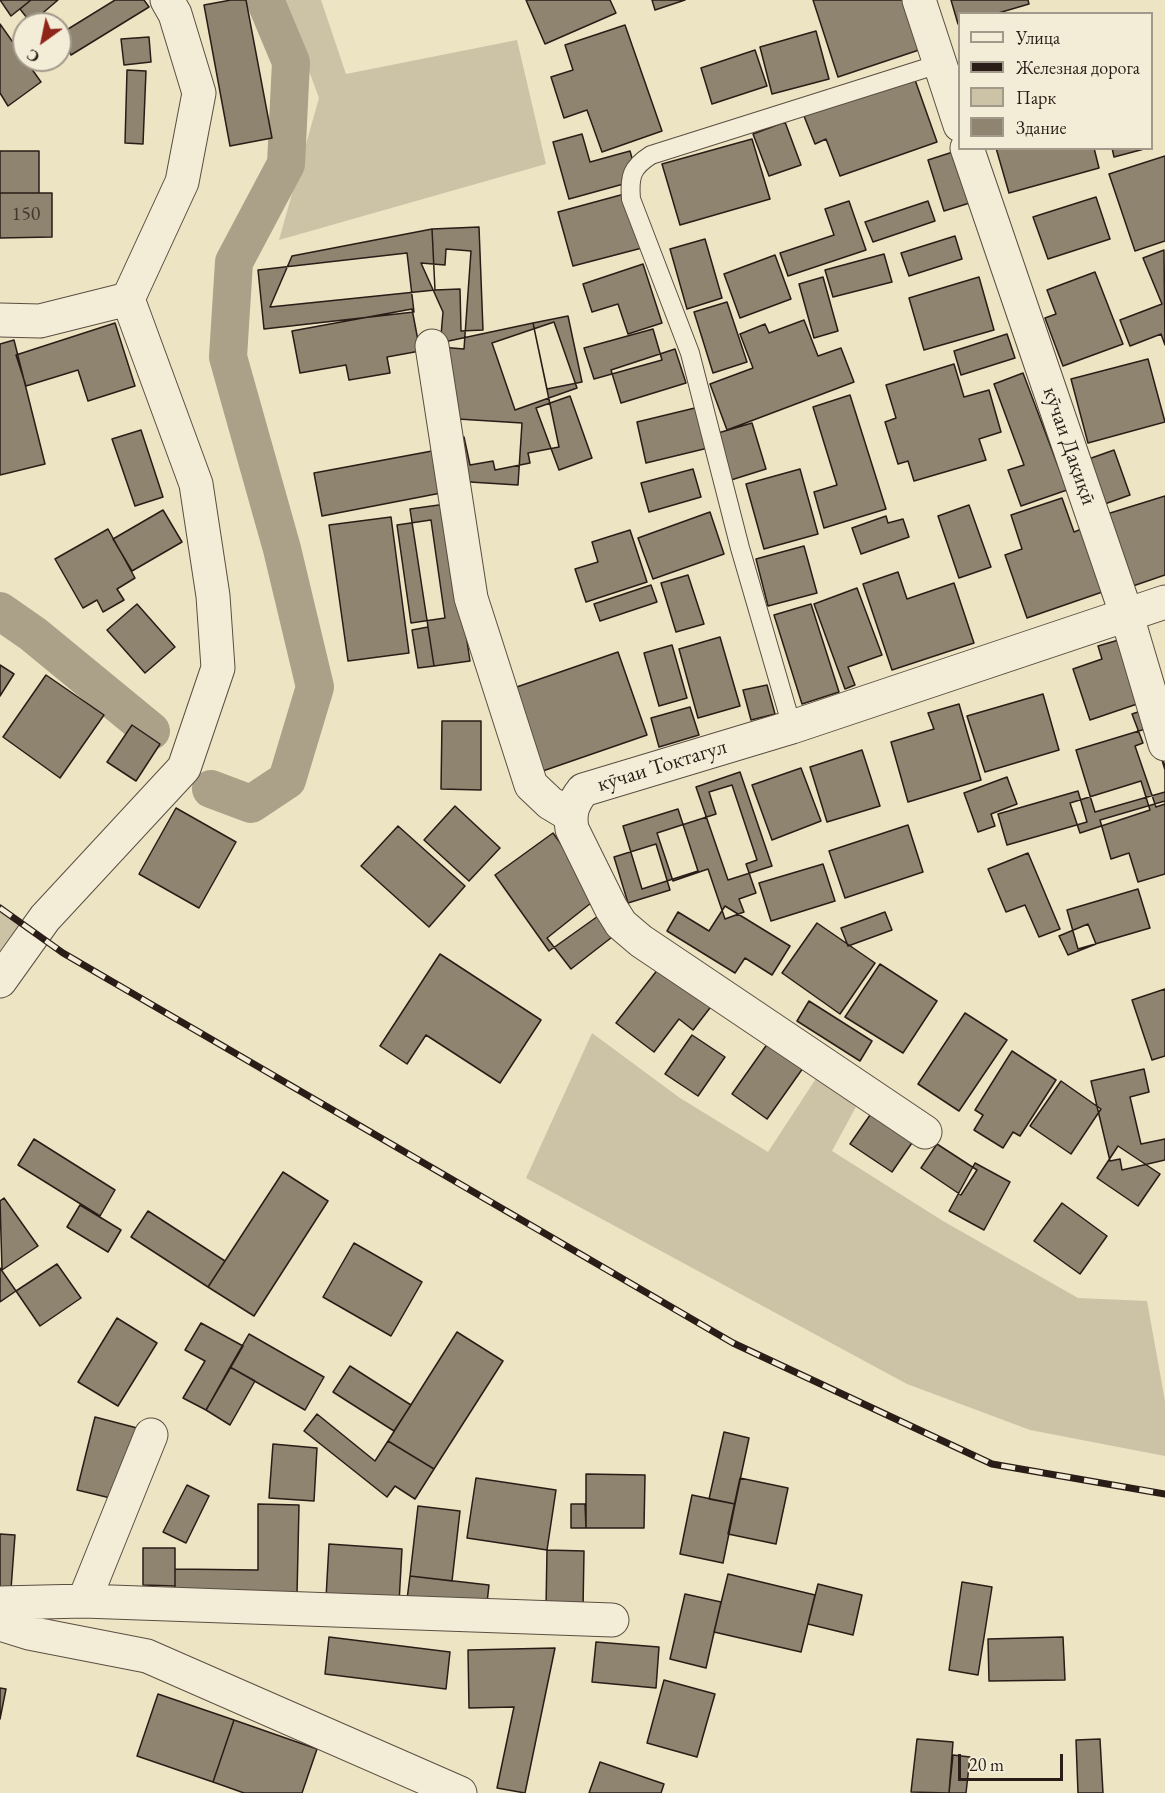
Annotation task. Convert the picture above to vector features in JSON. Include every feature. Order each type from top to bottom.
[{"type":"street","points":[[0,981],[45,918],[184,768],[218,668],[213,596],[196,484],[129,299],[182,182],[199,93],[174,14],[167,0]]},
{"type":"street","points":[[919,0],[958,119]]},
{"type":"street","name":"кӯчаи Дақиқӣ","points":[[969,150],[1127,616],[1165,744]]},
{"type":"street","points":[[0,320],[40,321],[129,299]]},
{"type":"street","points":[[432,346],[471,598],[531,785],[550,803],[570,815],[572,829],[621,924],[665,958],[925,1132]]},
{"type":"street","name":"кӯчаи Токтагул","points":[[570,815],[573,802],[582,790],[792,727],[1165,602]]},
{"type":"street","points":[[84,1601],[151,1435]]},
{"type":"street","points":[[0,1603],[84,1601],[612,1620]]},
{"type":"street","points":[[0,1624],[29,1634],[147,1656],[459,1793]]},
{"type":"lane","points":[[792,727],[740,548],[690,353],[632,198],[629,180],[636,165],[651,155],[939,64]]},
{"type":"green space","points":[[283,0],[321,0],[346,74],[517,40],[546,164],[279,240],[319,98]]},
{"type":"green space","points":[[0,908],[31,933],[0,969]]},
{"type":"green space","points":[[592,1033],[680,1098],[768,1152],[817,1077],[858,1103],[832,1151],[943,1221],[1078,1298],[1147,1301],[1165,1401],[1165,1456],[1030,1430],[907,1384],[526,1178]]},
{"type":"building","points":[[0,0],[31,0],[16,12],[12,12],[11,16]]},
{"type":"building","points":[[31,0],[58,0],[44,12],[22,12],[20,9]]},
{"type":"building","points":[[115,0],[144,0],[149,7],[72,54],[72,27]]},
{"type":"building","points":[[246,0],[272,138],[230,146],[204,5]]},
{"type":"building","points":[[526,0],[610,0],[616,13],[545,44]]},
{"type":"building","points":[[652,0],[685,0],[655,10]]},
{"type":"building","points":[[813,0],[912,0],[928,47],[838,77]]},
{"type":"building","points":[[951,0],[1028,0],[1029,4],[1002,12],[958,12],[958,24]]},
{"type":"building","points":[[0,24],[12,41],[12,72],[34,72],[41,82],[8,106],[0,93]]},
{"type":"building","points":[[625,25],[662,131],[602,152],[587,110],[564,118],[551,77],[573,70],[565,45]]},
{"type":"building","points":[[816,31],[829,79],[772,94],[760,47]]},
{"type":"building","points":[[149,37],[151,62],[124,65],[121,39]]},
{"type":"building","points":[[755,50],[767,86],[712,104],[701,68]]},
{"type":"building","points":[[127,70],[146,71],[143,144],[125,143]]},
{"type":"building","points":[[914,77],[937,142],[840,176],[826,139],[815,144],[804,116]]},
{"type":"building","points":[[785,122],[801,165],[769,176],[753,134]]},
{"type":"building","points":[[582,134],[590,162],[630,151],[638,180],[569,199],[553,142]]},
{"type":"building","points":[[752,139],[770,199],[680,225],[662,164]]},
{"type":"building","points":[[959,150],[976,201],[944,211],[928,160]]},
{"type":"building","points":[[997,150],[1094,150],[1099,168],[1009,193]]},
{"type":"building","points":[[1112,150],[1140,150],[1114,157]]},
{"type":"building","points":[[0,151],[39,151],[39,193],[0,193]]},
{"type":"building","points":[[1165,156],[1165,241],[1135,251],[1109,174]]},
{"type":"building","points":[[0,193],[52,193],[52,237],[0,238]]},
{"type":"building","points":[[628,193],[642,248],[573,266],[558,212]]},
{"type":"building","points":[[1096,197],[1110,239],[1048,259],[1033,217]]},
{"type":"building","points":[[849,201],[866,250],[788,276],[780,253],[834,235],[825,209]]},
{"type":"building","points":[[928,201],[935,221],[873,242],[865,222]]},
{"type":"building","points":[[479,227],[483,330],[461,331],[460,289],[435,290],[432,229]]},
{"type":"building","points":[[432,229],[435,290],[270,307],[292,256]]},
{"type":"building","points":[[955,236],[962,259],[909,276],[901,253]]},
{"type":"building","points":[[705,239],[722,298],[687,309],[670,249]]},
{"type":"building","points":[[446,249],[471,251],[464,349],[440,347],[443,312],[421,263],[445,265]]},
{"type":"building","points":[[1164,250],[1165,345],[1161,334],[1130,346],[1120,320],[1162,304],[1143,258]]},
{"type":"building","points":[[407,253],[414,312],[264,329],[258,270]]},
{"type":"building","points":[[884,254],[892,282],[833,297],[825,270]]},
{"type":"building","points":[[775,255],[791,299],[740,318],[724,274]]},
{"type":"building","points":[[643,264],[662,323],[628,334],[618,304],[592,312],[583,284]]},
{"type":"building","points":[[1095,272],[1123,344],[1063,366],[1045,318],[1056,314],[1047,290]]},
{"type":"building","points":[[823,277],[838,331],[814,338],[799,284]]},
{"type":"building","points":[[979,277],[994,330],[924,350],[909,298]]},
{"type":"building","points":[[727,302],[747,362],[713,373],[694,312]]},
{"type":"building","points":[[412,309],[420,351],[387,357],[390,373],[349,380],[346,365],[300,373],[292,331]]},
{"type":"building","points":[[568,316],[582,382],[547,389],[533,323]]},
{"type":"building","points":[[804,320],[818,356],[841,348],[854,382],[727,430],[710,384],[753,368],[740,334],[765,324],[769,333]]},
{"type":"building","points":[[554,322],[577,388],[515,410],[492,343]]},
{"type":"building","points":[[115,323],[135,386],[88,401],[78,370],[26,386],[16,355]]},
{"type":"building","points":[[533,323],[559,447],[528,453],[530,463],[495,470],[493,461],[470,465],[464,437],[454,439],[444,342]]},
{"type":"building","points":[[653,329],[662,360],[594,379],[584,348]]},
{"type":"building","points":[[1007,334],[1015,358],[961,375],[954,351]]},
{"type":"building","points":[[14,340],[45,464],[0,475],[0,344]]},
{"type":"building","points":[[675,349],[686,383],[621,403],[611,370]]},
{"type":"building","points":[[1148,359],[1165,422],[1088,443],[1071,379]]},
{"type":"building","points":[[954,364],[964,397],[989,390],[1001,432],[979,439],[986,460],[914,481],[908,461],[898,464],[885,422],[896,418],[886,385]]},
{"type":"building","points":[[1023,373],[1067,490],[1021,506],[1008,470],[1024,465],[994,384]]},
{"type":"building","points":[[850,395],[886,509],[824,528],[814,492],[837,485],[813,407]]},
{"type":"building","points":[[570,396],[592,458],[559,470],[536,408]]},
{"type":"building","points":[[699,407],[708,448],[646,463],[637,422]]},
{"type":"building","points":[[458,419],[522,423],[518,485],[454,481]]},
{"type":"building","points":[[752,423],[766,469],[731,480],[718,433]]},
{"type":"building","points":[[141,430],[163,497],[135,506],[112,439]]},
{"type":"building","points":[[1114,450],[1130,495],[1099,506],[1083,461]]},
{"type":"building","points":[[432,451],[441,493],[322,516],[314,473]]},
{"type":"building","points":[[693,469],[701,497],[649,512],[641,483]]},
{"type":"building","points":[[800,469],[818,534],[764,549],[746,484]]},
{"type":"building","points":[[1165,496],[1165,575],[1130,587],[1107,514]]},
{"type":"building","points":[[1062,498],[1074,532],[1089,526],[1111,589],[1027,618],[1005,555],[1022,549],[1011,515]]},
{"type":"building","points":[[446,504],[470,661],[434,666],[410,509]]},
{"type":"building","points":[[969,505],[991,567],[959,578],[938,516]]},
{"type":"building","points":[[163,510],[182,542],[132,571],[113,539]]},
{"type":"building","points":[[710,512],[724,554],[653,579],[638,538]]},
{"type":"building","points":[[886,516],[888,523],[903,519],[909,537],[861,554],[852,528]]},
{"type":"building","points":[[391,517],[409,653],[348,661],[329,525]]},
{"type":"building","points":[[431,520],[445,618],[411,623],[397,525]]},
{"type":"building","points":[[108,529],[135,578],[117,589],[124,600],[103,612],[97,600],[83,608],[55,559]]},
{"type":"building","points":[[630,530],[647,582],[586,602],[575,569],[598,562],[592,542]]},
{"type":"building","points":[[804,546],[817,593],[768,606],[756,559]]},
{"type":"building","points":[[898,572],[907,599],[954,583],[974,643],[892,670],[863,584]]},
{"type":"building","points":[[688,575],[704,624],[676,632],[661,583]]},
{"type":"building","points":[[651,585],[657,602],[600,621],[594,604]]},
{"type":"building","points":[[857,588],[882,655],[848,667],[855,685],[845,689],[814,604]]},
{"type":"building","points":[[137,604],[175,647],[145,673],[107,630]]},
{"type":"building","points":[[811,604],[839,692],[802,704],[774,615]]},
{"type":"building","points":[[428,627],[434,666],[418,668],[412,630]]},
{"type":"building","points":[[720,637],[740,706],[698,718],[679,649]]},
{"type":"building","points":[[1122,639],[1143,702],[1090,720],[1073,669],[1102,659],[1098,646]]},
{"type":"building","points":[[672,645],[687,698],[659,706],[644,653]]},
{"type":"building","points":[[618,652],[647,735],[537,773],[508,690]]},
{"type":"building","points":[[0,665],[14,674],[0,696]]},
{"type":"building","points":[[46,675],[104,715],[60,778],[3,737]]},
{"type":"building","points":[[767,685],[775,714],[751,720],[743,690]]},
{"type":"building","points":[[1043,694],[1059,750],[985,772],[967,716]]},
{"type":"building","points":[[959,704],[981,780],[908,802],[891,742],[934,729],[928,713]]},
{"type":"building","points":[[690,707],[699,735],[659,747],[651,718]]},
{"type":"building","points":[[1144,710],[1165,766],[1165,804],[1156,807],[1135,746],[1143,743],[1132,714]]},
{"type":"building","points":[[442,721],[481,721],[481,790],[441,789]]},
{"type":"building","points":[[132,725],[160,744],[136,781],[107,762]]},
{"type":"building","points":[[1152,727],[1165,770],[1165,792],[1095,812],[1076,750]]},
{"type":"building","points":[[862,750],[880,806],[827,822],[810,767]]},
{"type":"building","points":[[801,768],[821,821],[772,840],[752,785]]},
{"type":"building","points":[[740,772],[772,866],[728,880],[696,787]]},
{"type":"building","points":[[1007,777],[1017,804],[991,814],[995,826],[978,832],[964,793]]},
{"type":"building","points":[[1141,781],[1150,810],[1080,833],[1070,803]]},
{"type":"building","points":[[732,785],[757,860],[746,864],[756,893],[739,899],[744,912],[725,919],[708,869],[673,881],[657,833],[716,814],[709,792]]},
{"type":"building","points":[[1078,791],[1087,822],[1007,845],[998,814]]},
{"type":"building","points":[[1165,801],[1165,874],[1138,882],[1129,853],[1111,859],[1100,820]]},
{"type":"building","points":[[455,806],[500,848],[469,881],[424,840]]},
{"type":"building","points":[[176,808],[236,842],[199,908],[139,874]]},
{"type":"building","points":[[678,809],[698,871],[642,889],[623,826]]},
{"type":"building","points":[[908,825],[923,872],[845,898],[829,851]]},
{"type":"building","points":[[398,826],[465,886],[429,927],[361,866]]},
{"type":"building","points":[[553,833],[608,909],[549,951],[495,875]]},
{"type":"building","points":[[656,844],[670,890],[628,903],[614,857]]},
{"type":"building","points":[[1028,853],[1060,929],[1039,937],[1025,905],[1006,912],[988,869]]},
{"type":"building","points":[[823,864],[835,901],[771,921],[759,883]]},
{"type":"building","points":[[1138,889],[1150,928],[1078,949],[1067,910]]},
{"type":"building","points":[[591,903],[616,934],[571,969],[547,938]]},
{"type":"building","points":[[725,906],[790,946],[772,975],[745,958],[735,973],[667,931],[678,912],[709,931]]},
{"type":"building","points":[[885,912],[892,930],[848,946],[841,928]]},
{"type":"building","points":[[817,923],[875,963],[840,1014],[782,973]]},
{"type":"building","points":[[1088,924],[1096,944],[1068,955],[1059,936]]},
{"type":"building","points":[[440,954],[541,1020],[500,1083],[426,1035],[407,1064],[380,1046]]},
{"type":"building","points":[[662,964],[713,1004],[693,1030],[679,1019],[654,1052],[616,1023]]},
{"type":"building","points":[[880,964],[937,1001],[903,1053],[845,1017]]},
{"type":"building","points":[[1165,989],[1165,1056],[1152,1060],[1132,1000]]},
{"type":"building","points":[[809,1001],[872,1041],[860,1061],[797,1021]]},
{"type":"building","points":[[965,1013],[1007,1040],[959,1111],[918,1084]]},
{"type":"building","points":[[692,1035],[725,1057],[698,1096],[665,1074]]},
{"type":"building","points":[[768,1043],[803,1068],[767,1119],[732,1094]]},
{"type":"building","points":[[1012,1051],[1056,1080],[1020,1136],[1013,1132],[1003,1148],[974,1130],[983,1115],[975,1110]]},
{"type":"building","points":[[1144,1069],[1149,1092],[1130,1097],[1141,1144],[1165,1139],[1165,1160],[1122,1170],[1120,1159],[1110,1161],[1091,1081]]},
{"type":"building","points":[[1061,1081],[1101,1109],[1071,1154],[1030,1126]]},
{"type":"building","points":[[877,1105],[918,1134],[892,1172],[850,1144]]},
{"type":"building","points":[[34,1139],[115,1190],[100,1216],[18,1165]]},
{"type":"building","points":[[937,1144],[977,1170],[961,1195],[921,1168]]},
{"type":"building","points":[[1118,1146],[1160,1174],[1138,1206],[1097,1178]]},
{"type":"building","points":[[975,1163],[1010,1182],[984,1230],[949,1211]]},
{"type":"building","points":[[283,1172],[328,1201],[254,1316],[208,1287]]},
{"type":"building","points":[[4,1198],[38,1246],[2,1270],[0,1201]]},
{"type":"building","points":[[1062,1203],[1107,1236],[1080,1274],[1034,1241]]},
{"type":"building","points":[[80,1205],[121,1230],[108,1252],[67,1227]]},
{"type":"building","points":[[148,1211],[225,1261],[208,1287],[131,1237]]},
{"type":"building","points":[[354,1243],[422,1282],[391,1336],[323,1297]]},
{"type":"building","points":[[57,1264],[81,1298],[40,1326],[16,1291]]},
{"type":"building","points":[[0,1268],[16,1291],[0,1302]]},
{"type":"building","points":[[117,1318],[157,1343],[118,1406],[78,1382]]},
{"type":"building","points":[[201,1323],[243,1346],[206,1410],[183,1398],[205,1361],[185,1350]]},
{"type":"building","points":[[457,1332],[503,1361],[434,1469],[388,1441]]},
{"type":"building","points":[[249,1334],[324,1377],[305,1410],[230,1367]]},
{"type":"building","points":[[350,1366],[411,1405],[394,1431],[333,1392]]},
{"type":"building","points":[[230,1367],[255,1381],[230,1425],[206,1410]]},
{"type":"building","points":[[317,1414],[375,1461],[388,1441],[434,1469],[415,1499],[395,1486],[387,1497],[304,1431]]},
{"type":"building","points":[[95,1417],[141,1429],[123,1501],[77,1490]]},
{"type":"building","points":[[724,1432],[749,1438],[735,1504],[709,1499]]},
{"type":"building","points":[[273,1444],[317,1448],[314,1501],[269,1498]]},
{"type":"building","points":[[586,1474],[645,1475],[644,1528],[586,1528]]},
{"type":"building","points":[[476,1478],[556,1490],[547,1550],[467,1538]]},
{"type":"building","points":[[740,1478],[788,1488],[776,1544],[728,1534]]},
{"type":"building","points":[[187,1485],[209,1496],[186,1543],[163,1532]]},
{"type":"building","points":[[692,1495],[735,1504],[723,1563],[680,1554]]},
{"type":"building","points":[[258,1504],[299,1505],[297,1595],[175,1593],[175,1569],[258,1570]]},
{"type":"building","points":[[571,1504],[585,1504],[586,1528],[571,1528]]},
{"type":"building","points":[[418,1506],[460,1511],[452,1581],[410,1576]]},
{"type":"building","points":[[0,1534],[15,1535],[11,1589],[0,1588]]},
{"type":"building","points":[[329,1544],[402,1549],[399,1603],[326,1598]]},
{"type":"building","points":[[143,1548],[175,1548],[175,1586],[143,1585]]},
{"type":"building","points":[[547,1550],[584,1551],[583,1610],[546,1608]]},
{"type":"building","points":[[728,1574],[815,1595],[801,1652],[714,1632]]},
{"type":"building","points":[[410,1576],[489,1585],[487,1603],[406,1607]]},
{"type":"building","points":[[962,1582],[992,1587],[978,1675],[949,1670]]},
{"type":"building","points":[[818,1584],[862,1595],[853,1635],[808,1624]]},
{"type":"building","points":[[685,1594],[721,1602],[706,1668],[670,1659]]},
{"type":"building","points":[[329,1637],[450,1652],[446,1689],[325,1674]]},
{"type":"building","points":[[1063,1637],[1065,1680],[989,1681],[988,1639]]},
{"type":"building","points":[[596,1642],[659,1647],[656,1688],[592,1682]]},
{"type":"building","points":[[555,1648],[525,1793],[497,1788],[514,1707],[469,1708],[468,1650]]},
{"type":"building","points":[[664,1680],[715,1694],[697,1757],[647,1743]]},
{"type":"building","points":[[0,1688],[6,1689],[0,1719]]},
{"type":"building","points":[[158,1694],[234,1720],[213,1782],[137,1756]]},
{"type":"building","points":[[234,1720],[317,1749],[302,1793],[244,1793],[213,1782]]},
{"type":"building","points":[[917,1739],[953,1742],[949,1793],[911,1792]]},
{"type":"building","points":[[1100,1739],[1103,1793],[1078,1793],[1076,1740]]},
{"type":"building","points":[[953,1755],[970,1757],[966,1793],[949,1793]]},
{"type":"building","points":[[600,1762],[664,1784],[661,1793],[589,1793]]},
{"type":"waterway","points":[[211,789],[251,804],[287,780],[315,687],[282,549],[228,357],[234,262],[286,164],[291,62],[265,0]]},
{"type":"waterway","points":[[0,611],[33,634],[151,731]]},
{"type":"railway","points":[[0,908],[63,953],[733,1343],[992,1464],[1165,1494]]}]
